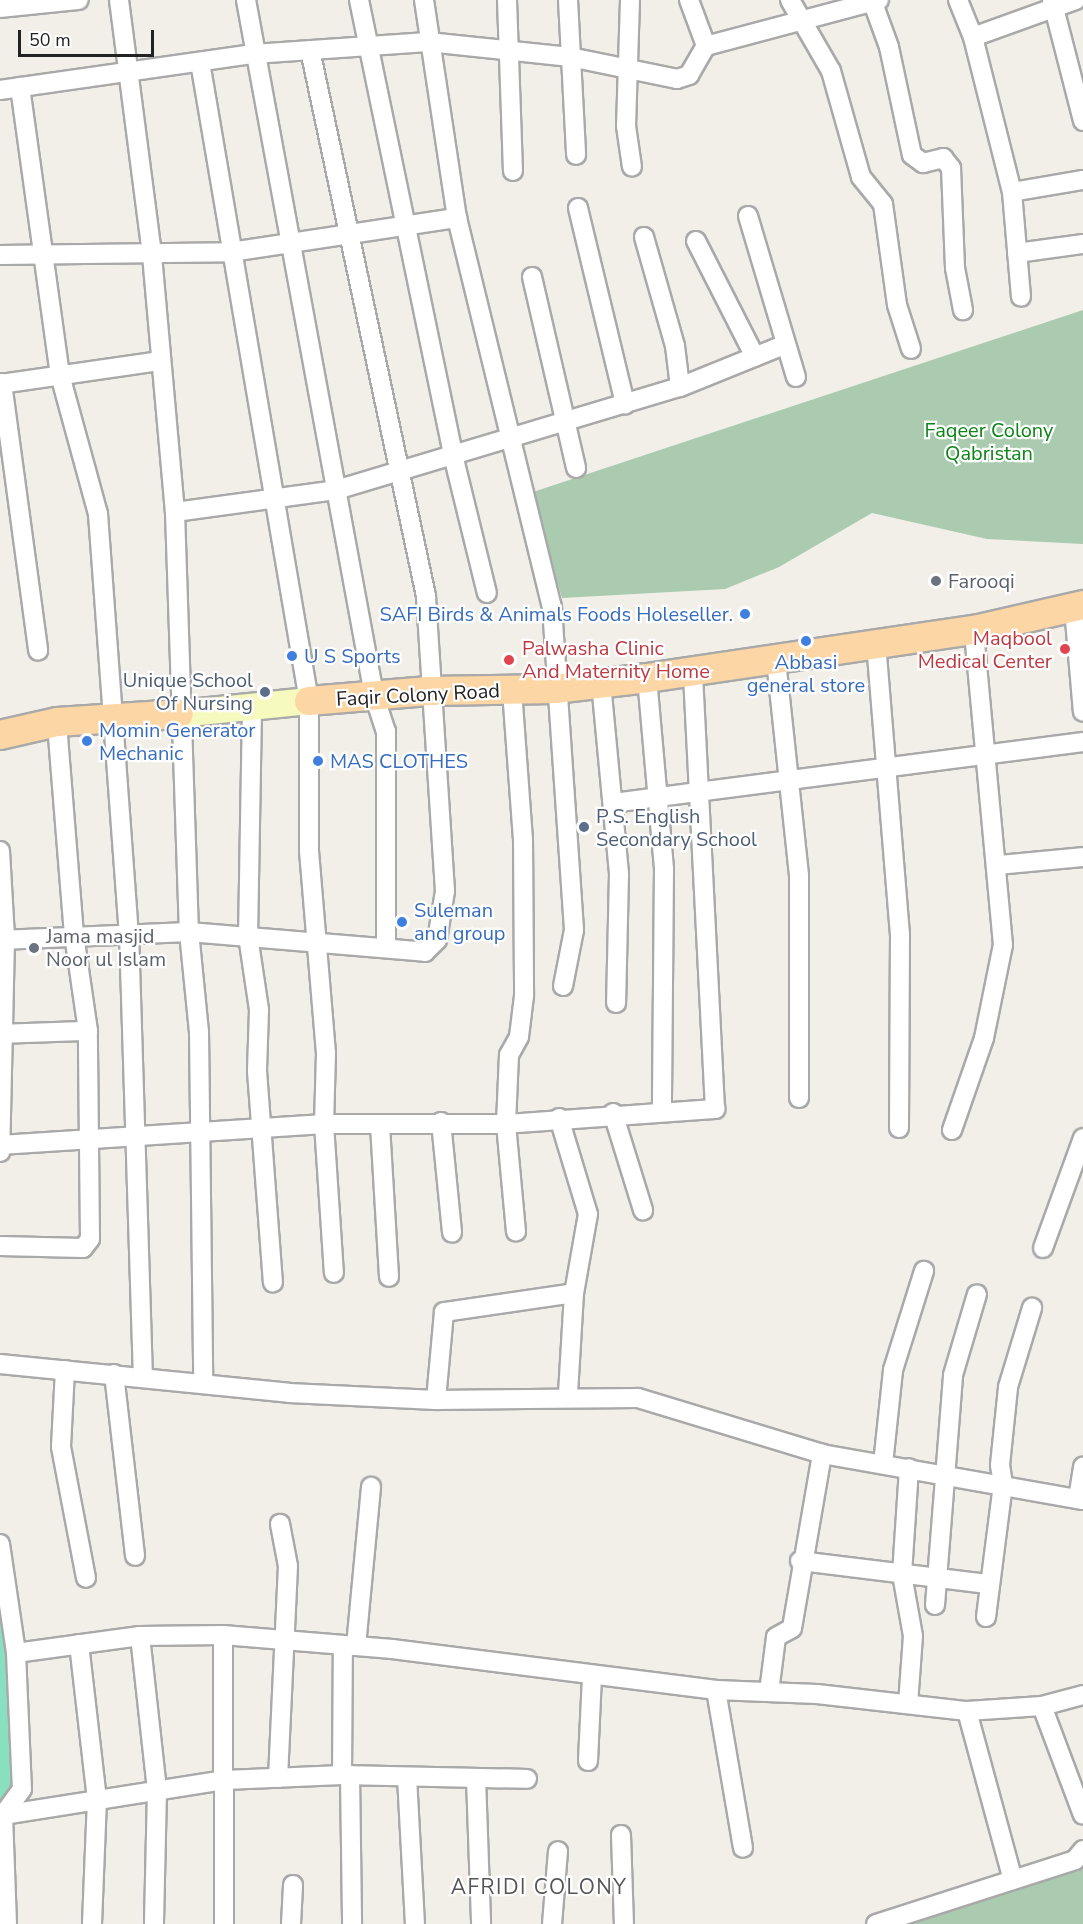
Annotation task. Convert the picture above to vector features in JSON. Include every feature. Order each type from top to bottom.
[{"type":"main road","name":"Faqir Colony Road","points":[[0,735],[57,722],[111,716],[252,709],[309,701],[429,691],[555,689],[776,660],[876,643],[974,630],[1078,607]]},
{"type":"street","points":[[0,8],[79,0]]},
{"type":"street","points":[[119,0],[152,255],[175,512],[184,669],[179,714],[189,932],[199,1032],[196,1134],[203,1383]]},
{"type":"street","points":[[246,0],[253,54],[374,695],[386,731],[386,946]]},
{"type":"street","points":[[359,0],[366,46],[453,455],[487,593]]},
{"type":"street","points":[[424,0],[428,42],[457,218],[552,606],[555,689],[574,930],[563,986]]},
{"type":"street","points":[[507,0],[513,171]]},
{"type":"street","points":[[568,0],[576,156]]},
{"type":"street","points":[[630,0],[626,126],[632,167]]},
{"type":"street","points":[[689,0],[706,46]]},
{"type":"street","points":[[790,0],[803,18],[831,71],[861,177],[883,204],[898,313],[911,349]]},
{"type":"street","points":[[958,0],[973,37],[1012,192],[1021,297]]},
{"type":"street","points":[[973,37],[1054,4],[1076,0]]},
{"type":"street","points":[[0,90],[127,74],[253,54],[428,42],[508,48],[570,57],[677,79],[689,75],[706,46],[803,18],[876,1],[889,47],[912,155],[923,163],[944,158],[951,168],[955,268],[963,310]]},
{"type":"street","points":[[1054,4],[1083,121]]},
{"type":"street","points":[[2,940],[74,935],[189,932],[386,946],[425,952],[437,940],[445,891],[429,691],[426,596],[347,234],[310,50]]},
{"type":"street","points":[[200,62],[309,701],[315,941],[326,1053],[324,1124],[334,1273]]},
{"type":"street","points":[[20,87],[60,375],[98,514],[113,679],[111,716],[129,933],[139,1138],[143,1377]]},
{"type":"street","points":[[1012,192],[1083,180]]},
{"type":"street","points":[[578,208],[625,404]]},
{"type":"street","points":[[748,216],[784,345],[796,377]]},
{"type":"street","points":[[0,255],[152,255],[231,252],[347,234],[405,228],[457,218]]},
{"type":"street","points":[[644,237],[675,346],[680,387]]},
{"type":"street","points":[[696,241],[755,357]]},
{"type":"street","points":[[1017,253],[1083,244]]},
{"type":"street","points":[[532,277],[576,468]]},
{"type":"street","points":[[175,512],[336,490],[398,473],[680,387],[784,345]]},
{"type":"street","points":[[38,651],[6,483],[1,384],[160,361]]},
{"type":"street","points":[[1078,607],[1083,712]]},
{"type":"street","points":[[952,1130],[984,1038],[1003,945],[998,865],[974,630]]},
{"type":"street","points":[[876,643],[889,766],[900,935],[899,1128]]},
{"type":"street","points":[[776,660],[792,782],[799,876],[799,1098]]},
{"type":"street","points":[[0,1145],[139,1138],[324,1124],[380,1125],[441,1122],[506,1124],[613,1113],[662,1111],[708,1113],[717,1104],[693,671]]},
{"type":"street","points":[[647,678],[664,868],[662,1111]]},
{"type":"street","points":[[601,683],[619,874],[616,1003]]},
{"type":"street","points":[[512,690],[523,838],[524,996],[519,1037],[509,1055],[506,1124],[516,1232]]},
{"type":"street","points":[[252,709],[248,936],[259,1010],[261,1129],[273,1282]]},
{"type":"street","points":[[0,1246],[88,1246],[91,1140],[88,1031],[74,935],[57,722]]},
{"type":"street","points":[[613,803],[657,800],[889,766],[1083,742]]},
{"type":"street","points":[[0,851],[2,940],[0,1152]]},
{"type":"street","points":[[998,865],[1083,857]]},
{"type":"street","points":[[0,1034],[88,1031]]},
{"type":"street","points":[[613,1113],[643,1210]]},
{"type":"street","points":[[559,1118],[588,1214],[574,1293],[568,1395]]},
{"type":"street","points":[[441,1122],[452,1232]]},
{"type":"street","points":[[380,1125],[389,1277]]},
{"type":"street","points":[[1043,1248],[1083,1138]]},
{"type":"street","points":[[882,1464],[893,1370],[924,1271]]},
{"type":"street","points":[[436,1400],[444,1312],[574,1293]]},
{"type":"street","points":[[934,1605],[934,1578],[953,1375],[977,1294]]},
{"type":"street","points":[[986,1617],[987,1584],[1003,1484],[1000,1465],[1008,1387],[1032,1308]]},
{"type":"street","points":[[0,1364],[203,1383],[436,1400],[568,1395],[638,1398],[822,1454],[945,1472],[1081,1500],[1083,1466]]},
{"type":"street","points":[[64,1370],[61,1447],[86,1578]]},
{"type":"street","points":[[114,1374],[135,1556]]},
{"type":"street","points":[[769,1692],[776,1637],[792,1628],[800,1562],[822,1454]]},
{"type":"street","points":[[908,1704],[913,1636],[902,1574],[909,1468]]},
{"type":"street","points":[[352,1924],[346,1775],[349,1646],[371,1487]]},
{"type":"street","points":[[278,1778],[288,1566],[280,1524]]},
{"type":"street","points":[[0,1544],[16,1653],[22,1789],[3,1815],[7,1924]]},
{"type":"street","points":[[800,1562],[987,1584]]},
{"type":"street","points":[[223,1635],[224,1924]]},
{"type":"street","points":[[16,1653],[140,1636],[223,1635],[349,1646],[592,1677],[716,1690],[769,1692],[967,1711],[1042,1706],[1083,1695]]},
{"type":"street","points":[[140,1636],[157,1790],[154,1924]]},
{"type":"street","points":[[80,1644],[97,1799],[92,1924]]},
{"type":"street","points":[[588,1761],[592,1677]]},
{"type":"street","points":[[716,1690],[743,1848]]},
{"type":"street","points":[[1042,1706],[1083,1815]]},
{"type":"street","points":[[967,1711],[1013,1880]]},
{"type":"street","points":[[3,1815],[225,1780],[346,1775],[527,1779]]},
{"type":"street","points":[[407,1777],[415,1924]]},
{"type":"street","points":[[476,1778],[481,1924]]},
{"type":"street","points":[[621,1836],[624,1924]]},
{"type":"street","points":[[876,1924],[1075,1860],[1083,1850]]},
{"type":"street","points":[[552,1924],[558,1851]]},
{"type":"street","points":[[291,1924],[293,1885]]},
{"type":"green space","name":"Faqeer Colony Qabristan","points":[[1083,310],[1083,544],[987,539],[872,513],[779,567],[725,589],[562,598],[530,493]]},
{"type":"green space","points":[[0,1544],[22,1789],[3,1815],[0,1924]]},
{"type":"green space","points":[[1083,1848],[1083,1924],[870,1924]]},
{"type":"place","name":"Farooqi","points":[[936,581]]},
{"type":"place","name":"SAFI Birds & Animals Foods Holeseller.","points":[[745,614]]},
{"type":"place","name":"Abbasi general store","points":[[806,641]]},
{"type":"place","name":"Maqbool Medical Center","points":[[1065,649]]},
{"type":"place","name":"U S Sports","points":[[292,656]]},
{"type":"place","name":"Palwasha Clinic And Maternity Home","points":[[509,660]]},
{"type":"place","name":"Unique School Of Nursing","points":[[265,692]]},
{"type":"place","name":"Momin Generator Mechanic","points":[[87,741]]},
{"type":"place","name":"MAS CLOTHES","points":[[318,761]]},
{"type":"place","name":"P.S. English Secondary School","points":[[584,827]]},
{"type":"place","name":"Suleman and group","points":[[402,922]]},
{"type":"place","name":"Jama masjid Noor ul Islam","points":[[34,948]]},
{"type":"district","name":"AFRIDI COLONY","points":[[539,1887]]}]
